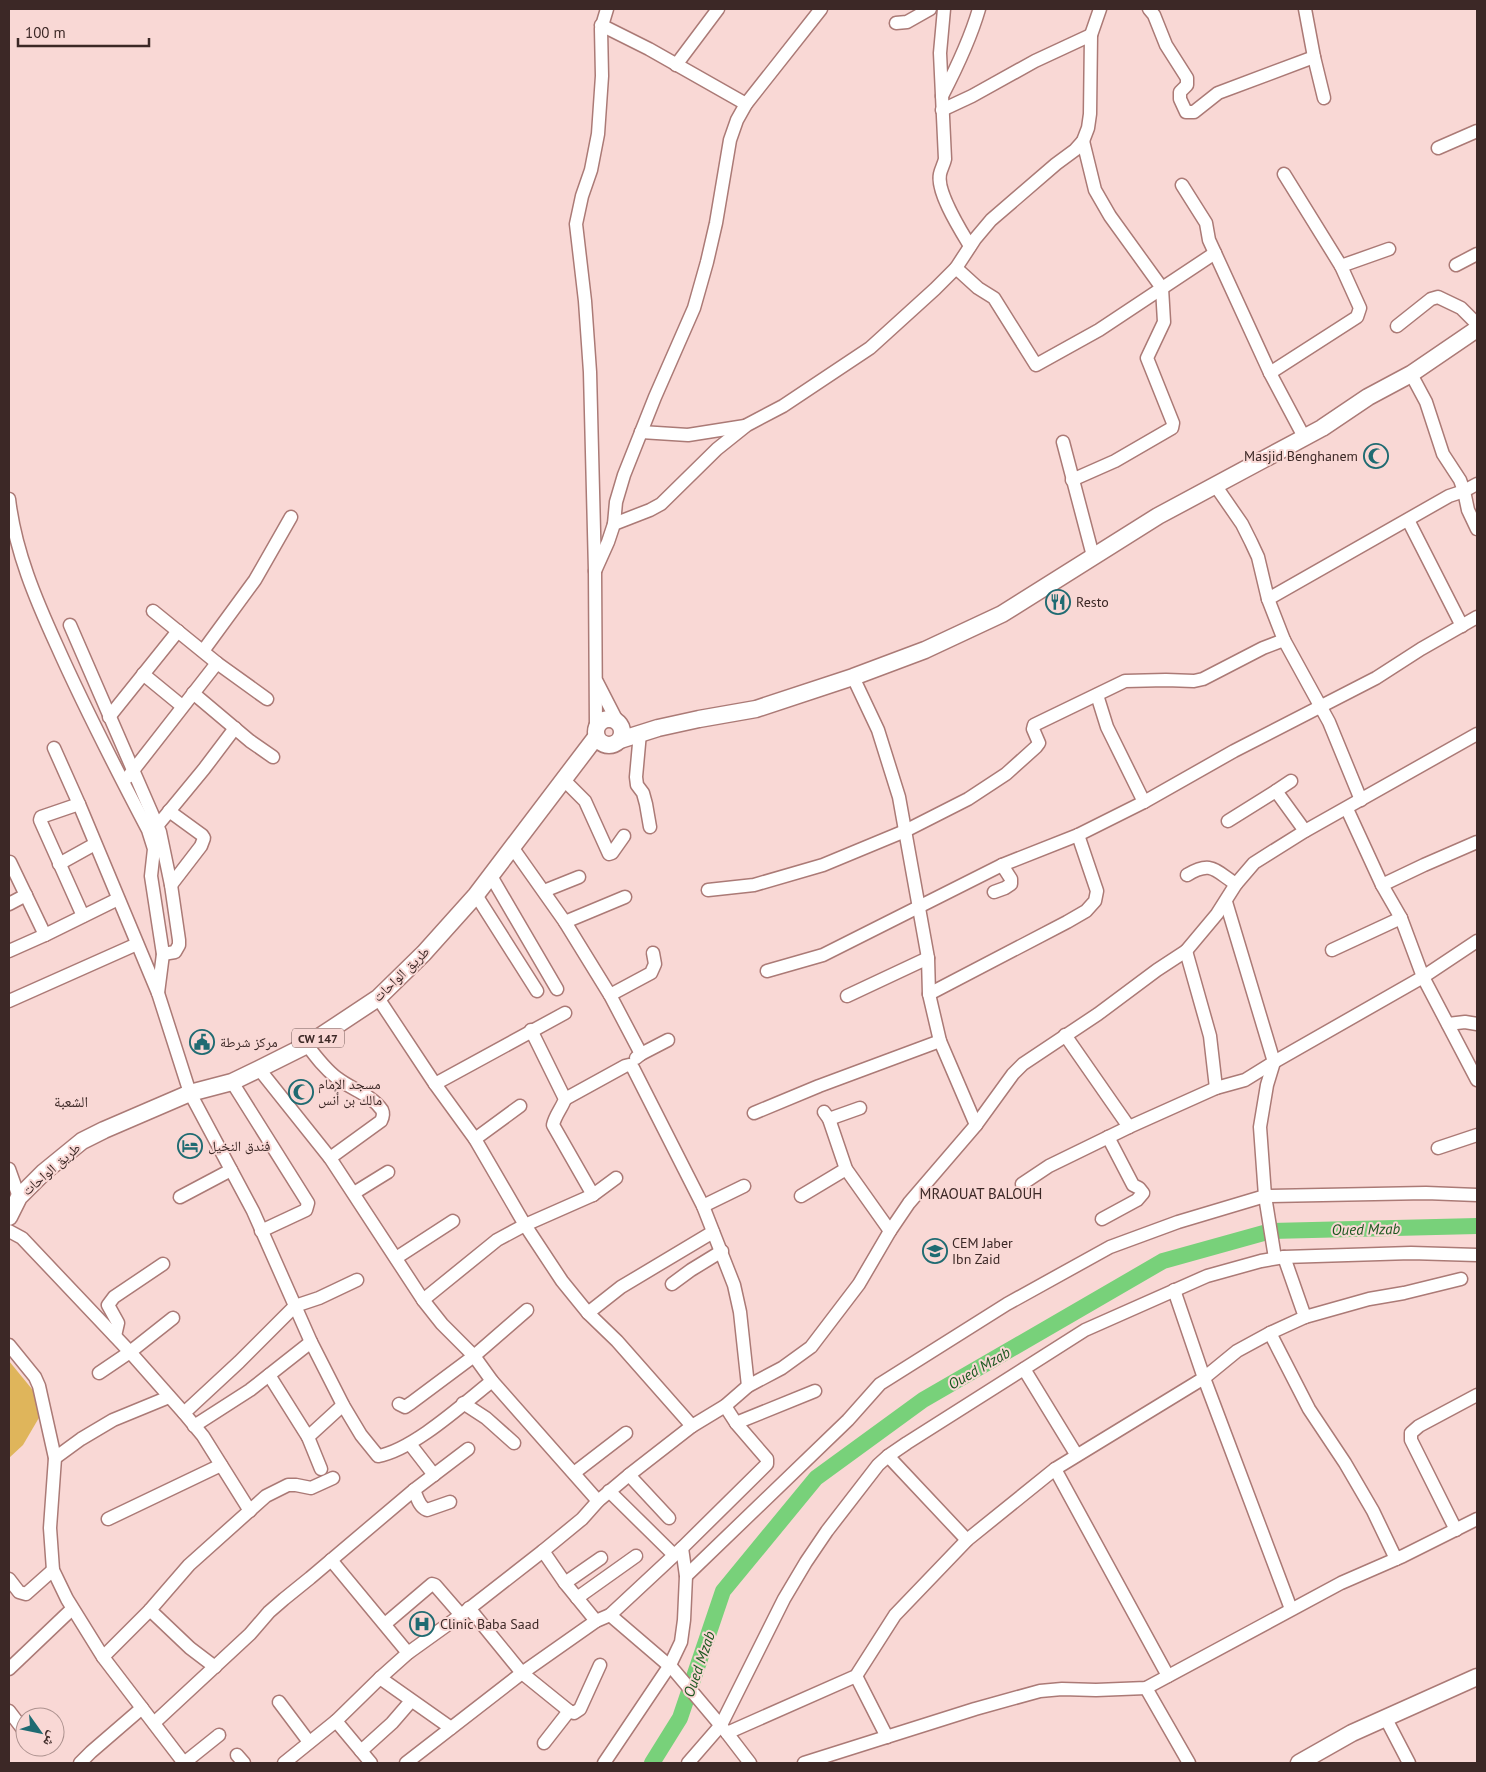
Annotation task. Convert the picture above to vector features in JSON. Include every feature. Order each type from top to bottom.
[{"type":"main road","points":[[609,733],[640,733],[699,719],[756,709],[853,677],[925,650],[1002,614],[1158,516],[1304,438],[1368,397],[1411,374],[1477,329]]},
{"type":"main road","points":[[609,733],[659,728]]},
{"type":"main road","name":"CW 147","points":[[566,778],[609,733]]},
{"type":"main road","name":"طريق الواحات","points":[[9,1217],[20,1197],[44,1172],[82,1141],[190,1093],[232,1082],[307,1045],[378,998],[424,953],[476,896],[566,778]]},
{"type":"main road","points":[[1298,1763],[1352,1733],[1477,1677]]},
{"type":"street","points":[[607,9],[601,25],[602,76],[598,134],[591,170],[582,196],[576,224],[585,301],[590,372],[596,680],[609,733]]},
{"type":"street","points":[[595,571],[614,524],[618,491],[694,308],[707,262],[730,140],[737,120],[746,104],[821,9]]},
{"type":"street","points":[[896,23],[906,22],[930,9]]},
{"type":"street","points":[[944,9],[940,53],[945,159],[939,174],[951,215],[970,246]]},
{"type":"street","points":[[942,96],[961,60],[979,9]]},
{"type":"street","points":[[614,524],[661,504],[711,454],[747,425],[783,406],[870,348],[921,303],[956,268],[970,246],[991,220],[1075,150],[1083,141],[1088,128],[1090,114],[1092,30],[1089,9]]},
{"type":"street","points":[[942,110],[972,96],[1092,30],[1100,9]]},
{"type":"street","points":[[1149,9],[1154,15],[1166,45],[1187,78],[1187,85],[1180,92],[1180,99],[1186,112],[1194,112],[1218,93],[1314,57]]},
{"type":"street","points":[[1305,9],[1324,98]]},
{"type":"street","points":[[676,65],[715,10]]},
{"type":"street","points":[[601,25],[746,104]]},
{"type":"street","points":[[1438,148],[1477,131]]},
{"type":"street","points":[[1072,480],[1115,460],[1172,428],[1173,425],[1147,358],[1164,322],[1162,288],[1110,216],[1094,190],[1083,141]]},
{"type":"street","points":[[1270,373],[1359,315],[1360,308],[1341,266],[1284,174]]},
{"type":"street","points":[[1182,185],[1206,223],[1215,254],[1270,373],[1304,438]]},
{"type":"street","points":[[1341,266],[1389,249]]},
{"type":"street","points":[[956,268],[978,288],[994,298],[1036,365],[1099,330],[1215,254]]},
{"type":"street","points":[[1456,264],[1477,254]]},
{"type":"street","points":[[1397,326],[1431,299],[1438,297],[1461,308],[1477,324]]},
{"type":"street","points":[[1411,374],[1426,402],[1443,454],[1460,480],[1468,510],[1477,528]]},
{"type":"street","points":[[641,432],[688,435],[747,425]]},
{"type":"street","points":[[1063,442],[1093,556]]},
{"type":"street","points":[[1268,599],[1449,496],[1477,484]]},
{"type":"street","points":[[1215,485],[1242,524],[1251,542],[1258,557],[1268,599],[1284,640],[1339,742],[1362,800]]},
{"type":"street","points":[[9,499],[15,534],[34,596],[68,671],[148,830],[154,849],[150,876],[164,954],[158,993]]},
{"type":"street","points":[[203,651],[255,580],[291,517]]},
{"type":"street","points":[[1408,520],[1462,626]]},
{"type":"street","points":[[153,611],[217,663],[267,699]]},
{"type":"street","points":[[767,971],[823,955],[1002,865],[1078,835],[1144,802],[1234,751],[1376,678],[1421,649],[1477,617]]},
{"type":"street","points":[[70,625],[157,826],[171,885],[179,945],[175,952],[164,954]]},
{"type":"street","points":[[109,717],[178,631]]},
{"type":"street","points":[[708,890],[754,885],[805,870],[905,831],[968,800],[1006,774],[1039,743],[1033,729],[1034,724],[1125,681],[1194,681],[1203,679],[1262,648],[1284,640]]},
{"type":"street","points":[[68,671],[86,662]]},
{"type":"street","points":[[124,783],[217,663]]},
{"type":"street","points":[[143,674],[182,706]]},
{"type":"street","points":[[853,677],[878,730],[899,797],[928,958],[929,994],[940,1042],[976,1125]]},
{"type":"street","points":[[596,680],[609,733]]},
{"type":"street","points":[[193,693],[273,757]]},
{"type":"street","points":[[1097,695],[1107,728],[1144,802]]},
{"type":"street","points":[[157,826],[235,728]]},
{"type":"street","points":[[640,733],[636,777],[637,786],[643,793],[650,827]]},
{"type":"street","points":[[285,1763],[336,1721],[408,1653],[543,1551],[629,1475],[692,1426],[725,1406],[748,1386],[782,1368],[811,1347],[859,1284],[909,1203],[976,1125],[1013,1074],[1023,1064],[1098,1014],[1156,970],[1186,952],[1226,902],[1236,884],[1254,863],[1305,831],[1477,734]]},
{"type":"street","points":[[54,748],[158,993],[190,1093],[261,1231],[311,1342],[361,1435],[378,1456],[393,1452],[410,1444],[492,1381]]},
{"type":"street","points":[[566,778],[585,801],[609,854],[612,853],[624,836]]},
{"type":"street","points":[[1228,821],[1291,781]]},
{"type":"street","points":[[1276,791],[1305,831]]},
{"type":"street","points":[[79,804],[42,817],[40,820],[83,916]]},
{"type":"street","points":[[1347,809],[1382,885],[1400,918],[1423,977],[1477,1080]]},
{"type":"street","points":[[169,810],[204,838],[201,846],[171,885]]},
{"type":"street","points":[[929,994],[1067,922],[1090,907],[1097,897],[1097,891],[1078,835]]},
{"type":"street","points":[[1382,885],[1477,842]]},
{"type":"street","points":[[59,864],[95,844]]},
{"type":"street","points":[[512,847],[565,922],[610,995],[640,1054]]},
{"type":"street","points":[[10,862],[45,935]]},
{"type":"street","points":[[994,892],[1011,884],[1011,879],[1002,865]]},
{"type":"street","points":[[1187,875],[1199,868],[1209,867],[1236,884]]},
{"type":"street","points":[[491,876],[557,989]]},
{"type":"street","points":[[544,891],[579,877]]},
{"type":"street","points":[[9,904],[26,895]]},
{"type":"street","points":[[476,896],[536,991]]},
{"type":"street","points":[[565,922],[625,897]]},
{"type":"street","points":[[9,951],[118,900]]},
{"type":"street","points":[[1226,902],[1274,1062],[1267,1085],[1260,1127],[1265,1196],[1279,1257],[1305,1317]]},
{"type":"street","points":[[1332,950],[1400,918]]},
{"type":"street","points":[[1022,1184],[1049,1166],[1129,1127],[1216,1088],[1245,1080],[1423,977],[1477,941]]},
{"type":"street","points":[[9,1001],[137,944]]},
{"type":"street","points":[[1186,952],[1210,1036],[1216,1088]]},
{"type":"street","points":[[610,995],[651,973],[655,964],[653,953]]},
{"type":"street","points":[[847,996],[928,958]]},
{"type":"street","points":[[378,998],[435,1084],[476,1139],[525,1225],[562,1281],[588,1313],[616,1341],[692,1426]]},
{"type":"street","points":[[435,1084],[565,1013]]},
{"type":"street","points":[[1448,1024],[1465,1022],[1477,1024]]},
{"type":"street","points":[[531,1030],[565,1099],[563,1106],[555,1116],[553,1125],[593,1195]]},
{"type":"street","points":[[1065,1036],[1129,1127]]},
{"type":"street","points":[[565,1099],[629,1065],[640,1054],[668,1040]]},
{"type":"street","points":[[754,1113],[819,1086],[940,1042]]},
{"type":"street","points":[[307,1045],[336,1077],[370,1098],[383,1111],[384,1115],[382,1121],[330,1158]]},
{"type":"street","points":[[629,1065],[634,1068],[703,1206],[722,1251],[734,1285],[740,1312],[748,1386]]},
{"type":"street","points":[[258,1069],[330,1158],[423,1300],[442,1324],[474,1356],[492,1381],[598,1501]]},
{"type":"street","points":[[232,1082],[308,1203],[306,1210],[261,1231]]},
{"type":"street","points":[[476,1139],[520,1106]]},
{"type":"street","points":[[860,1108],[826,1116],[846,1169],[890,1231]]},
{"type":"street","points":[[1438,1148],[1477,1135]]},
{"type":"street","points":[[1102,1219],[1137,1200],[1143,1193],[1140,1188],[1133,1185],[1108,1137]]},
{"type":"street","points":[[9,1169],[20,1197]]},
{"type":"street","points":[[801,1196],[846,1169]]},
{"type":"street","points":[[180,1197],[231,1170]]},
{"type":"street","points":[[354,1193],[388,1172]]},
{"type":"street","points":[[423,1300],[497,1240],[525,1225],[593,1195],[616,1178]]},
{"type":"street","points":[[703,1206],[744,1186]]},
{"type":"street","points":[[686,1576],[848,1420],[880,1384],[1007,1304],[1110,1247],[1178,1222],[1265,1196],[1426,1193],[1477,1195]]},
{"type":"street","points":[[396,1258],[453,1221]]},
{"type":"street","points":[[9,1231],[22,1238],[170,1396],[203,1436],[250,1511]]},
{"type":"street","points":[[588,1313],[621,1287],[713,1232]]},
{"type":"street","points":[[672,1284],[722,1251]]},
{"type":"street","points":[[688,1763],[721,1725],[784,1599],[806,1562],[827,1531],[878,1465],[888,1456],[1085,1330],[1207,1276],[1279,1257],[1411,1253],[1477,1255]]},
{"type":"street","points":[[115,1336],[118,1323],[108,1305],[114,1297],[163,1264]]},
{"type":"street","points":[[721,1725],[856,1676],[896,1615],[968,1540],[1076,1454],[1204,1378],[1237,1351],[1305,1317],[1370,1299],[1461,1279]]},
{"type":"street","points":[[184,1413],[295,1306],[319,1298],[357,1280]]},
{"type":"street","points":[[1174,1290],[1204,1378],[1291,1609]]},
{"type":"street","points":[[399,1404],[405,1407],[474,1356],[527,1310]]},
{"type":"street","points":[[99,1373],[130,1352],[173,1318]]},
{"type":"street","points":[[1270,1333],[1308,1409],[1345,1463],[1373,1512],[1396,1559]]},
{"type":"street","points":[[194,1426],[243,1394],[311,1342]]},
{"type":"street","points":[[9,1345],[35,1377],[39,1386],[55,1458],[50,1528],[53,1570],[72,1609],[103,1657],[184,1763],[219,1735]]},
{"type":"street","points":[[1024,1369],[1076,1454]]},
{"type":"street","points":[[269,1375],[308,1437],[322,1469]]},
{"type":"street","points":[[736,1423],[815,1391]]},
{"type":"street","points":[[55,1458],[81,1439],[113,1420],[170,1396]]},
{"type":"street","points":[[1456,1530],[1411,1436],[1413,1430],[1419,1426],[1475,1401]]},
{"type":"street","points":[[308,1437],[343,1404]]},
{"type":"street","points":[[463,1404],[486,1418],[514,1443]]},
{"type":"street","points":[[406,1763],[522,1673],[596,1621],[610,1615],[678,1552],[767,1464],[767,1459],[736,1423],[725,1406]]},
{"type":"street","points":[[574,1473],[626,1432]]},
{"type":"street","points":[[410,1444],[434,1475]]},
{"type":"street","points":[[154,1723],[250,1634],[276,1605],[414,1490],[468,1448]]},
{"type":"street","points":[[888,1456],[968,1540]]},
{"type":"street","points":[[108,1519],[221,1465]]},
{"type":"street","points":[[1055,1469],[1168,1676]]},
{"type":"street","points":[[629,1475],[669,1518]]},
{"type":"street","points":[[103,1657],[150,1610],[188,1565],[266,1496],[288,1485],[311,1488],[333,1478]]},
{"type":"street","points":[[414,1490],[419,1502],[426,1510],[450,1502]]},
{"type":"street","points":[[604,1763],[671,1667],[682,1635],[686,1576],[678,1552],[609,1491]]},
{"type":"street","points":[[804,1763],[975,1709],[1040,1691],[1146,1688],[1341,1583],[1396,1559],[1477,1519]]},
{"type":"street","points":[[543,1551],[565,1583],[596,1621]]},
{"type":"street","points":[[577,1598],[636,1556]]},
{"type":"street","points":[[565,1583],[601,1558]]},
{"type":"street","points":[[331,1560],[408,1653]]},
{"type":"street","points":[[9,1579],[19,1592],[26,1594],[53,1570]]},
{"type":"street","points":[[385,1624],[432,1584],[435,1585],[465,1611],[522,1673],[574,1713],[580,1709],[600,1665]]},
{"type":"street","points":[[9,1668],[72,1609]]},
{"type":"street","points":[[150,1610],[178,1637],[214,1667]]},
{"type":"street","points":[[610,1615],[671,1667],[721,1725],[750,1763]]},
{"type":"street","points":[[856,1676],[887,1736]]},
{"type":"street","points":[[380,1678],[451,1728]]},
{"type":"street","points":[[1146,1688],[1189,1763]]},
{"type":"street","points":[[361,1751],[392,1723],[411,1700]]},
{"type":"street","points":[[279,1702],[310,1742]]},
{"type":"street","points":[[80,1763],[142,1708]]},
{"type":"street","points":[[544,1744],[569,1711]]},
{"type":"street","points":[[1385,1718],[1409,1763]]},
{"type":"street","points":[[336,1721],[371,1763]]},
{"type":"shaded area","points":[[9,1361],[36,1394],[40,1416],[23,1445],[9,1458]]},
{"type":"waterway","name":"Oued Mzab","points":[[652,1763],[680,1718],[723,1591],[816,1478],[923,1400],[1163,1261],[1271,1231],[1477,1226]]},
{"type":"place","name":"Masjid Benghanem","points":[[1376,456]]},
{"type":"place","name":"Resto","points":[[1058,602]]},
{"type":"place","name":"مركز شرطة","points":[[202,1042]]},
{"type":"place","name":"مسجد الإمام مالك بن أنس","points":[[301,1092]]},
{"type":"place","name":"فندق النخيل","points":[[190,1146]]},
{"type":"place","name":"CEM Jaber Ibn Zaid","points":[[935,1251]]},
{"type":"place","name":"Clinic Baba Saad","points":[[422,1624]]},
{"type":"district","name":"الشعبة","points":[[71,1101]]},
{"type":"district","name":"MRAOUAT BALOUH","points":[[981,1193]]}]
